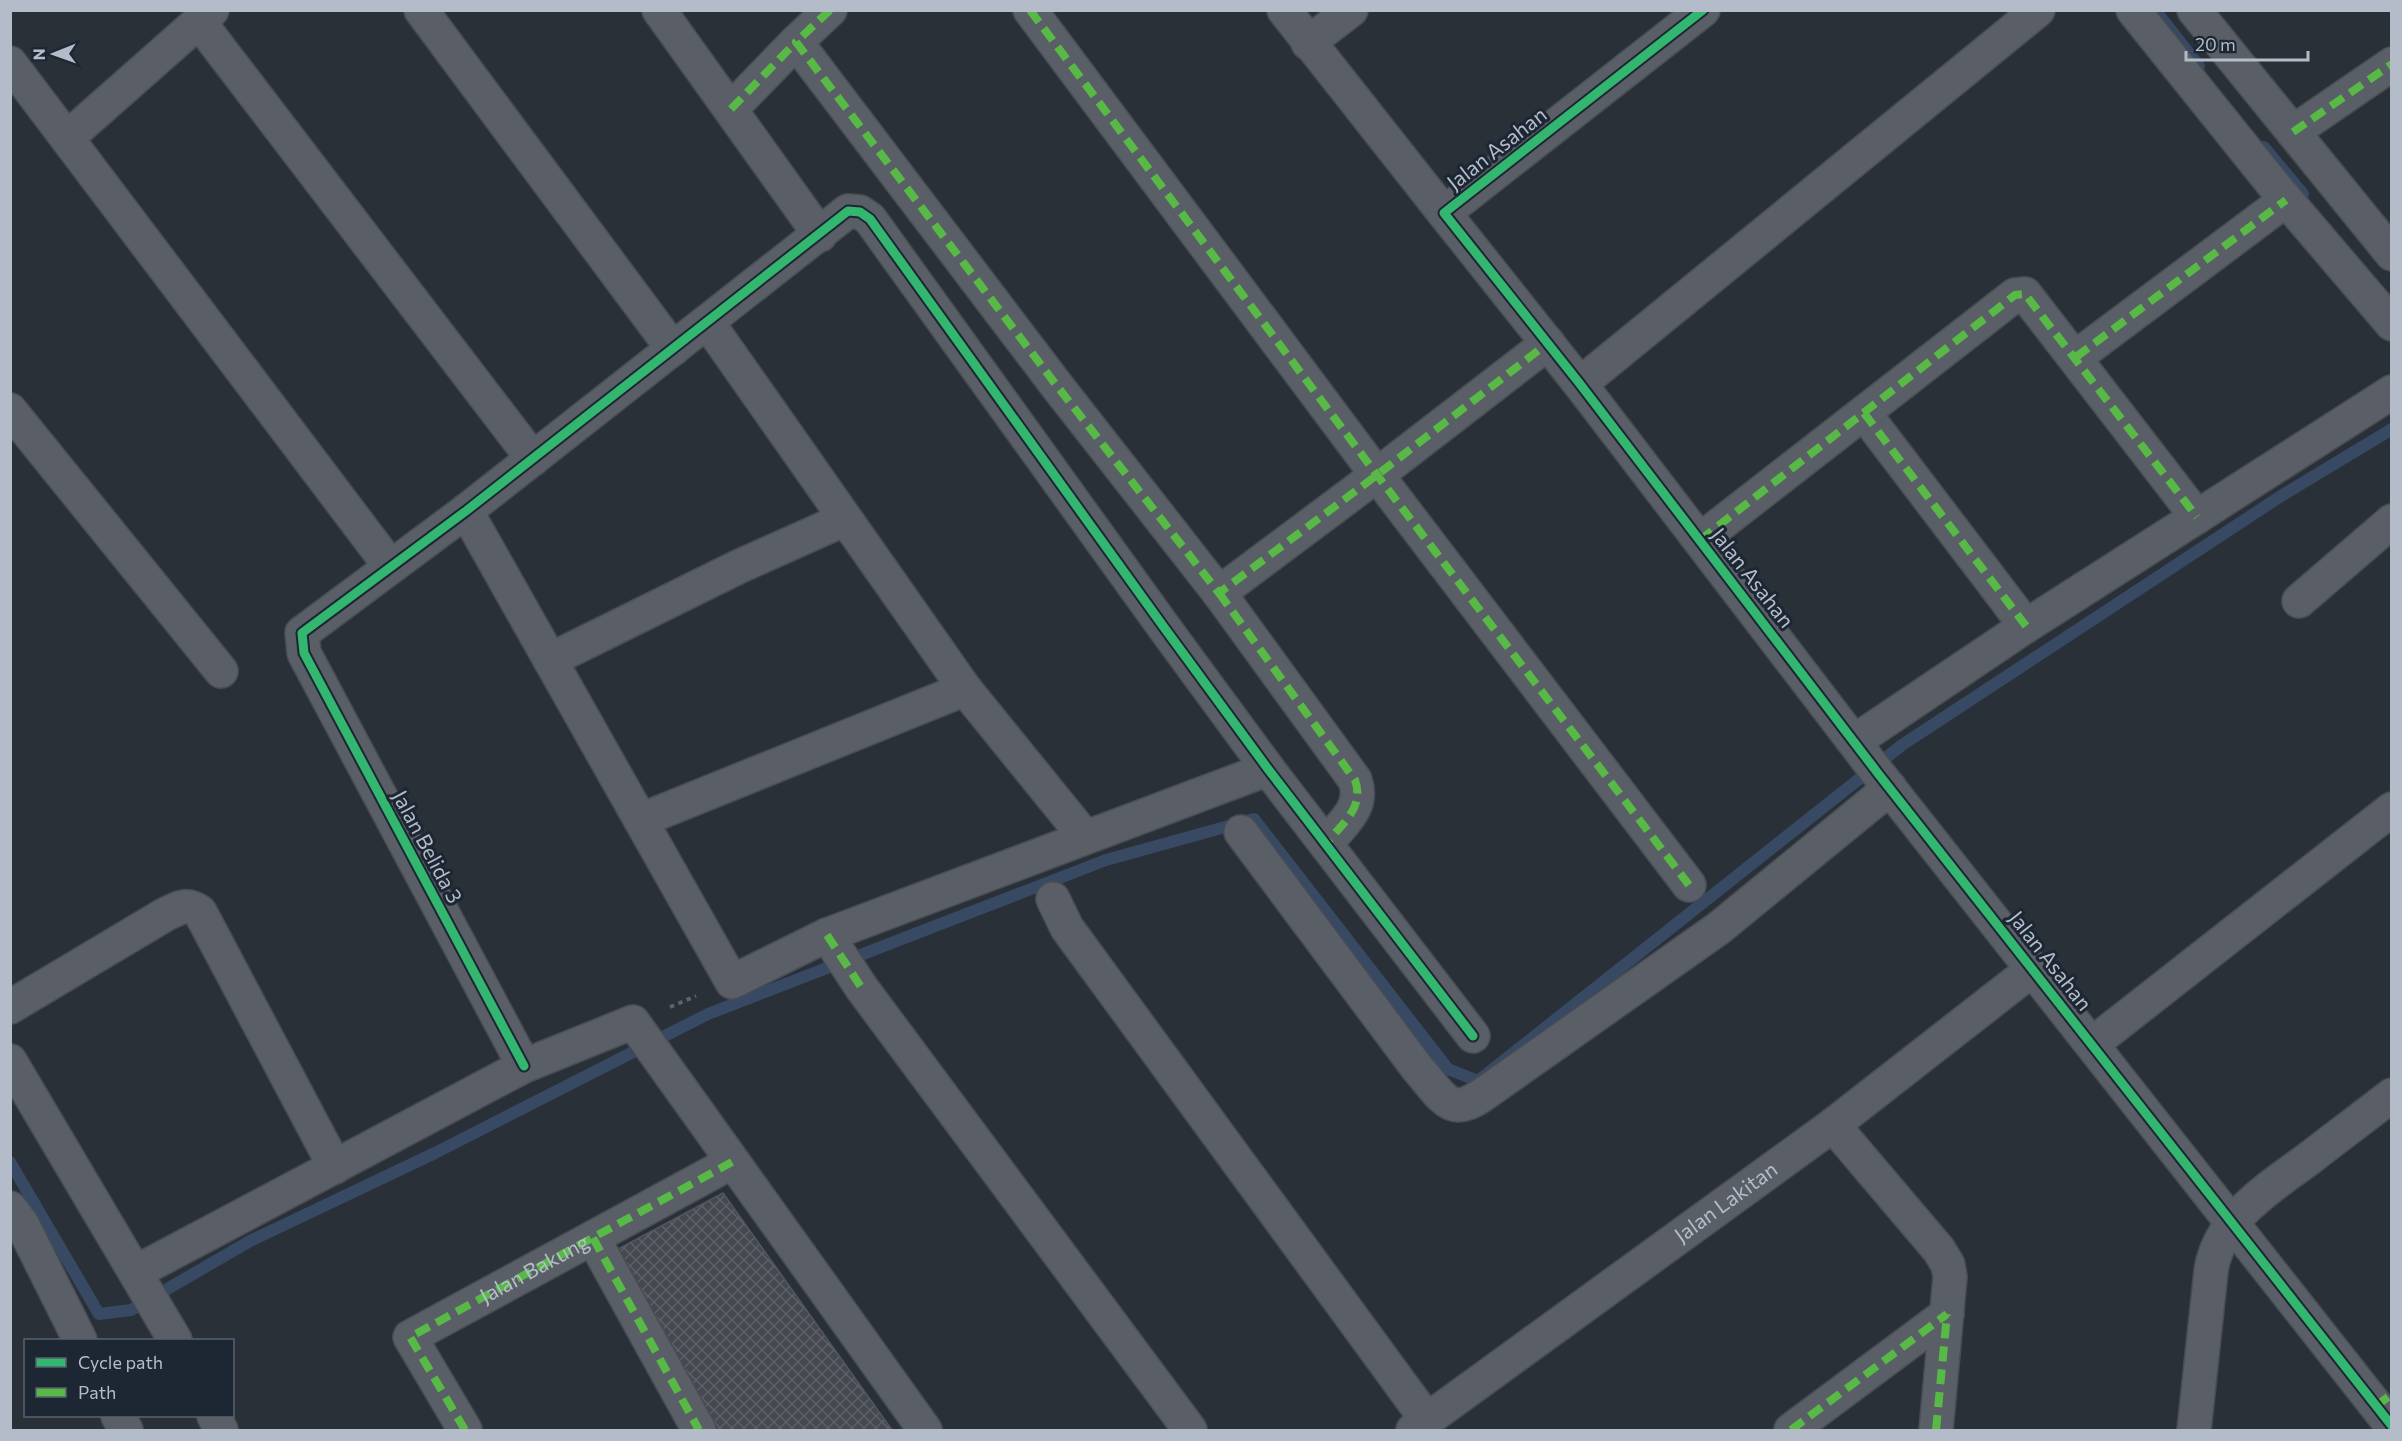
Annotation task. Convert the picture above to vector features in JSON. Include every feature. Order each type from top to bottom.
[{"type":"street","points":[[421,10],[674,349]]},
{"type":"street","points":[[658,10],[820,235]]},
{"type":"street","points":[[731,109],[830,10]]},
{"type":"street","points":[[1030,10],[1377,475],[1689,885]]},
{"type":"street","points":[[1284,10],[1444,213]]},
{"type":"street","points":[[1308,43],[1351,10]]},
{"type":"street","name":"Jalan Asahan","points":[[1703,10],[1444,213],[1580,384],[1872,764],[2232,1224],[2386,1408]]},
{"type":"street","points":[[1580,384],[2038,10]]},
{"type":"street","points":[[2133,10],[2286,200],[2391,324]]},
{"type":"street","points":[[2194,10],[2391,254]]},
{"type":"street","points":[[67,138],[206,16],[533,459]]},
{"type":"street","points":[[796,42],[1219,593],[1355,780],[1358,792],[1357,804],[1326,844]]},
{"type":"street","points":[[10,63],[390,566],[466,511],[848,211],[860,212],[870,219],[1162,626],[1268,769],[1473,1035]]},
{"type":"street","points":[[2292,132],[2391,64]]},
{"type":"street","points":[[2076,357],[2286,200]]},
{"type":"street","points":[[1700,540],[2015,295],[2025,294],[2076,357],[2197,517]]},
{"type":"street","points":[[708,323],[964,689],[1085,837]]},
{"type":"street","points":[[1219,593],[1548,343]]},
{"type":"street","points":[[1241,832],[1418,1069],[1446,1100],[1457,1106],[1468,1103],[1719,928],[1872,764],[2026,626],[2391,392]]},
{"type":"street","points":[[10,410],[221,671]]},
{"type":"street","points":[[1864,413],[2026,626]]},
{"type":"street","points":[[466,511],[732,982],[1085,837],[1268,769]]},
{"type":"street","points":[[550,660],[738,567],[845,519]]},
{"type":"street","points":[[2299,600],[2391,521]]},
{"type":"street","name":"Jalan Belida 3","points":[[390,566],[303,633],[303,653],[524,1066]]},
{"type":"street","points":[[641,820],[964,689]]},
{"type":"street","points":[[2092,1044],[2391,809]]},
{"type":"street","points":[[1053,899],[1067,928],[1420,1425]]},
{"type":"street","points":[[10,1007],[166,914],[185,905],[194,907],[200,912],[335,1167]]},
{"type":"street","points":[[830,940],[861,987],[1190,1431]]},
{"type":"street","name":"Jalan Lakitan","points":[[1420,1425],[1833,1125],[2033,969]]},
{"type":"street","points":[[10,1061],[155,1304],[335,1167],[524,1066],[634,1025],[925,1431]]},
{"type":"street","points":[[2194,1431],[2212,1263],[2217,1247],[2232,1224],[2251,1202],[2391,1095]]},
{"type":"street","points":[[1833,1125],[1939,1250],[1948,1264],[1950,1277],[1936,1431]]},
{"type":"street","points":[[594,1238],[732,1162]]},
{"type":"street","points":[[10,1208],[22,1224],[79,1339]]},
{"type":"street","name":"Jalan Bakung","points":[[465,1431],[410,1337],[594,1238],[699,1431]]},
{"type":"street","points":[[1791,1431],[1947,1314]]},
{"type":"street","points":[[119,1417],[126,1431]]},
{"type":"street","points":[[214,1417],[221,1431]]},
{"type":"path","points":[[634,1025],[732,982]]},
{"type":"building","points":[[723,1193],[892,1430],[702,1430],[605,1256]]},
{"type":"waterway","points":[[2155,10],[2199,66]]},
{"type":"waterway","points":[[2264,147],[2303,194]]},
{"type":"waterway","points":[[10,1162],[99,1314],[131,1310],[250,1241],[435,1153],[708,1014],[1106,860],[1254,819],[1448,1069],[1478,1081],[1902,745],[2281,496],[2392,429]]},
{"type":"marked path","points":[[830,10],[796,42],[1057,386],[1219,593],[1548,343]]},
{"type":"marked path","points":[[1030,10],[1377,475],[1689,885]]},
{"type":"marked path","points":[[731,109],[796,42]]},
{"type":"marked path","points":[[2293,132],[2392,64]]},
{"type":"marked path","points":[[2076,357],[2286,200]]},
{"type":"marked path","points":[[1700,540],[2015,295],[2025,294],[2197,517]]},
{"type":"marked path","points":[[1864,413],[2026,626]]},
{"type":"marked path","points":[[1219,593],[1355,780],[1357,799],[1354,807],[1345,822],[1326,844]]},
{"type":"marked path","points":[[827,935],[861,987]]},
{"type":"marked path","points":[[465,1430],[410,1337],[732,1162]]},
{"type":"marked path","points":[[593,1238],[699,1430]]},
{"type":"marked path","points":[[1791,1430],[1947,1314]]},
{"type":"marked path","points":[[1936,1430],[1947,1314]]},
{"type":"marked path","points":[[2376,1406],[2392,1394]]},
{"type":"cycle path","points":[[1703,10],[1444,213],[1580,384],[1880,776],[2392,1426]]},
{"type":"cycle path","points":[[524,1066],[304,653],[302,633],[466,511],[848,211],[860,212],[870,219],[1268,769],[1473,1036]]}]
